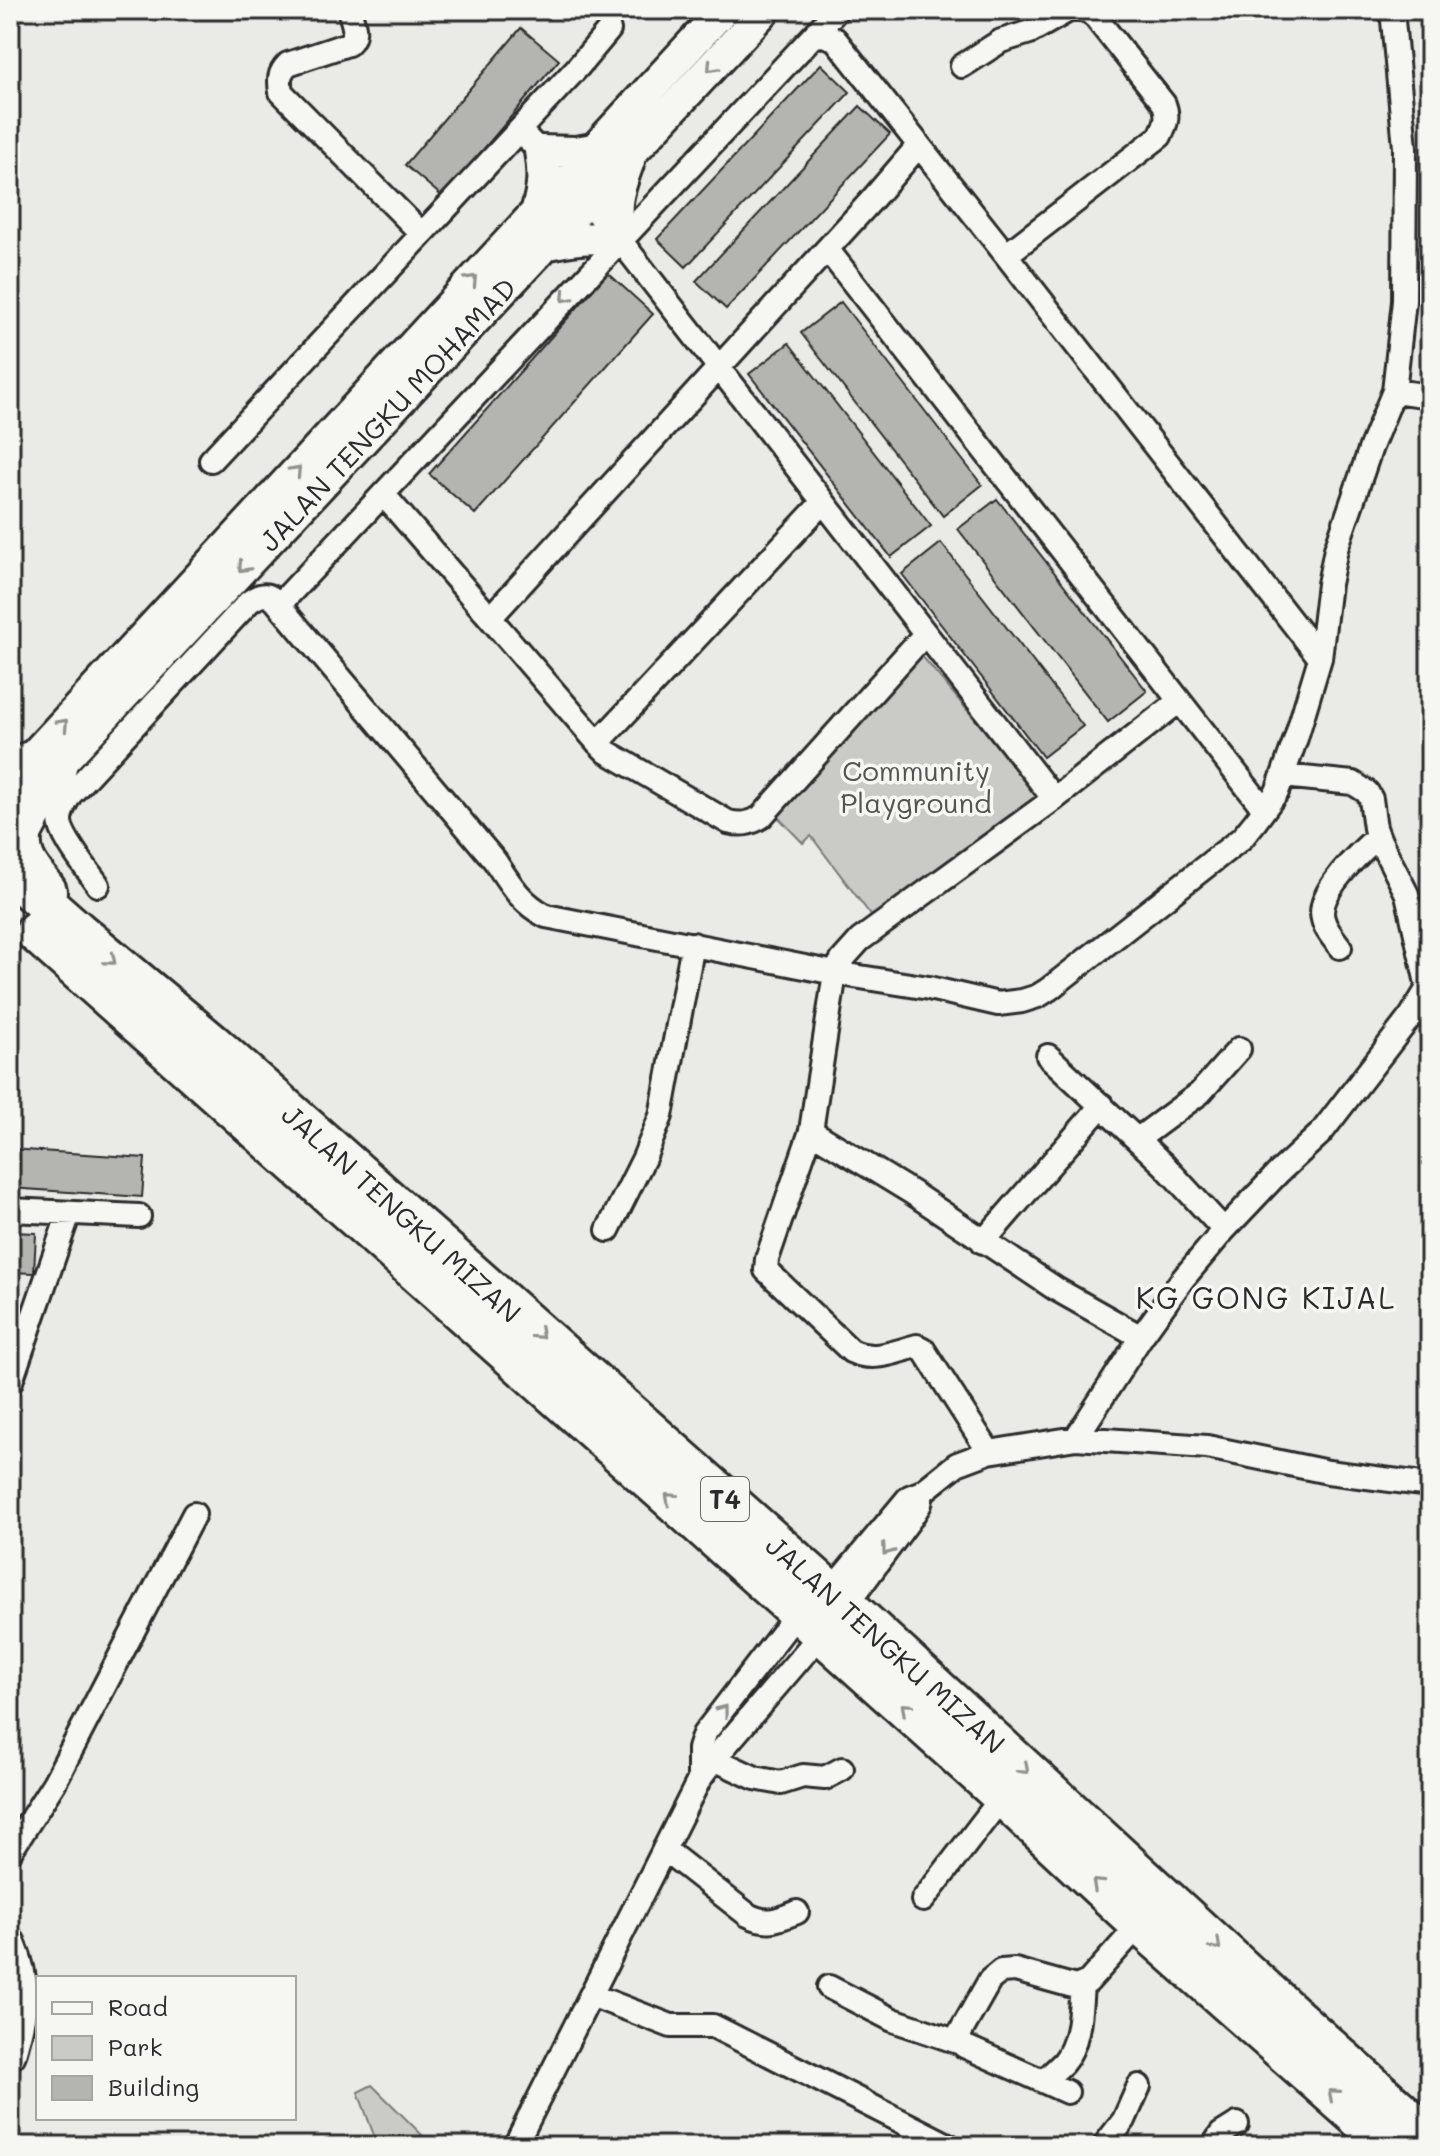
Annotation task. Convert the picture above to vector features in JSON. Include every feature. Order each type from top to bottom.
[{"type":"highway","points":[[26,771],[21,850],[24,863],[69,942]]},
{"type":"highway","name":"JALAN TENGKU MIZAN","points":[[10,872],[69,942],[824,1611],[1430,2138]]},
{"type":"highway","name":"JALAN TENGKU MIZAN","points":[[10,909],[69,942]]},
{"type":"highway","points":[[10,922],[69,942]]},
{"type":"highway","name":"JALAN TENGKU MIZAN","points":[[824,1611],[1003,1796],[1140,1924],[1391,2146]]},
{"type":"main road","name":"JALAN TENGKU MOHAMAD","points":[[10,818],[26,771],[566,177],[723,10]]},
{"type":"main road","name":"JALAN TENGKU MOHAMAD","points":[[26,771],[545,245],[765,10]]},
{"type":"main road","points":[[529,141],[576,152],[593,149]]},
{"type":"main road","points":[[529,141],[543,169],[543,187],[537,209]]},
{"type":"main road","points":[[545,245],[577,238],[620,240],[615,215],[618,193],[633,151]]},
{"type":"main road","points":[[10,1944],[22,1980],[21,2015],[10,2054]]},
{"type":"street","points":[[349,10],[354,39],[348,44],[288,64],[281,71],[281,92],[422,234]]},
{"type":"street","points":[[279,605],[837,10]]},
{"type":"street","points":[[962,66],[1001,41],[1030,32],[1069,10],[1088,11],[1164,104],[1168,114],[1160,136],[1006,255]]},
{"type":"street","points":[[98,885],[62,829],[60,818],[70,795],[249,602],[267,595],[274,598],[495,861],[519,897],[546,916],[835,973],[929,988],[998,1004],[1038,996],[1242,838],[1277,792],[1283,776],[1320,658],[1336,549],[1394,391],[1404,301],[1405,147],[1392,10]]},
{"type":"street","points":[[211,460],[422,234],[529,141],[578,67],[609,30]]},
{"type":"street","points":[[813,36],[835,39],[1320,658]]},
{"type":"street","points":[[529,141],[566,177],[620,240],[1054,799]]},
{"type":"street","points":[[490,618],[919,145]]},
{"type":"street","points":[[827,249],[1264,809]]},
{"type":"street","points":[[1394,391],[1430,396]]},
{"type":"street","points":[[383,494],[607,752],[728,822],[740,825],[761,817],[925,634]]},
{"type":"street","points":[[598,743],[823,502]]},
{"type":"street","points":[[989,1452],[923,1349],[917,1346],[870,1357],[851,1351],[766,1270],[767,1259],[811,1131],[835,973],[860,940],[1054,799],[1178,702]]},
{"type":"street","points":[[1076,1438],[1182,1280],[1224,1230],[1321,1133],[1429,988],[1407,894],[1378,836],[1371,799],[1360,786],[1353,783],[1283,776]]},
{"type":"street","points":[[1340,947],[1323,919],[1324,903],[1346,868],[1378,836]]},
{"type":"street","points":[[608,1230],[661,1116],[693,944]]},
{"type":"street","points":[[1138,1139],[1200,1093],[1239,1049]]},
{"type":"street","points":[[1048,1056],[1138,1139],[1224,1230]]},
{"type":"street","points":[[983,1242],[1102,1105]]},
{"type":"street","points":[[811,1131],[911,1192],[1056,1289],[1141,1337]]},
{"type":"street","points":[[10,1210],[139,1216]]},
{"type":"street","points":[[10,1384],[69,1213]]},
{"type":"street","points":[[706,1754],[824,1611],[909,1497],[922,1492],[957,1464],[989,1452],[1076,1438],[1207,1447],[1328,1472],[1430,1485]]},
{"type":"street","points":[[10,1852],[54,1783],[194,1514]]},
{"type":"street","points":[[515,2146],[699,1780],[706,1754],[704,1734],[824,1611]]},
{"type":"street","points":[[706,1754],[755,1778],[781,1783],[803,1776],[825,1778],[842,1769]]},
{"type":"street","points":[[923,1900],[1003,1796]]},
{"type":"street","points":[[664,1849],[748,1915],[761,1921],[775,1920],[797,1912]]},
{"type":"street","points":[[961,2043],[960,2033],[996,1973],[1015,1970],[1076,1987],[1082,1985],[1140,1924]]},
{"type":"street","points":[[1044,2081],[1065,2061],[1073,2042],[1082,1985]]},
{"type":"street","points":[[829,1987],[893,2020],[961,2043],[1067,2092]]},
{"type":"street","points":[[591,1995],[671,2026],[713,2026],[950,2146]]},
{"type":"street","points":[[1104,2146],[1124,2120],[1139,2086]]},
{"type":"street","points":[[1213,2146],[1221,2134],[1237,2124]]},
{"type":"green space","name":"Community Playground","points":[[922,656],[1044,802],[876,922],[811,836],[803,843],[774,813],[912,659]]},
{"type":"green space","points":[[372,2085],[433,2146],[378,2146],[358,2092]]},
{"type":"building","points":[[521,28],[559,60],[443,197],[405,165]]},
{"type":"building","points":[[821,64],[850,92],[686,267],[657,239]]},
{"type":"building","points":[[860,106],[890,134],[726,309],[696,281]]},
{"type":"building","points":[[608,273],[653,314],[475,514],[429,474]]},
{"type":"building","points":[[841,302],[982,485],[943,516],[801,333]]},
{"type":"building","points":[[789,343],[931,526],[891,557],[749,374]]},
{"type":"building","points":[[997,499],[1147,691],[1108,722],[958,529]]},
{"type":"building","points":[[941,543],[1083,726],[1043,757],[902,574]]},
{"type":"building","points":[[10,1149],[145,1158],[142,1197],[10,1188]]},
{"type":"building","points":[[10,1232],[36,1233],[34,1273],[10,1272]]},
{"type":"district","name":"KG GONG KIJAL","points":[[1266,1297]]}]
